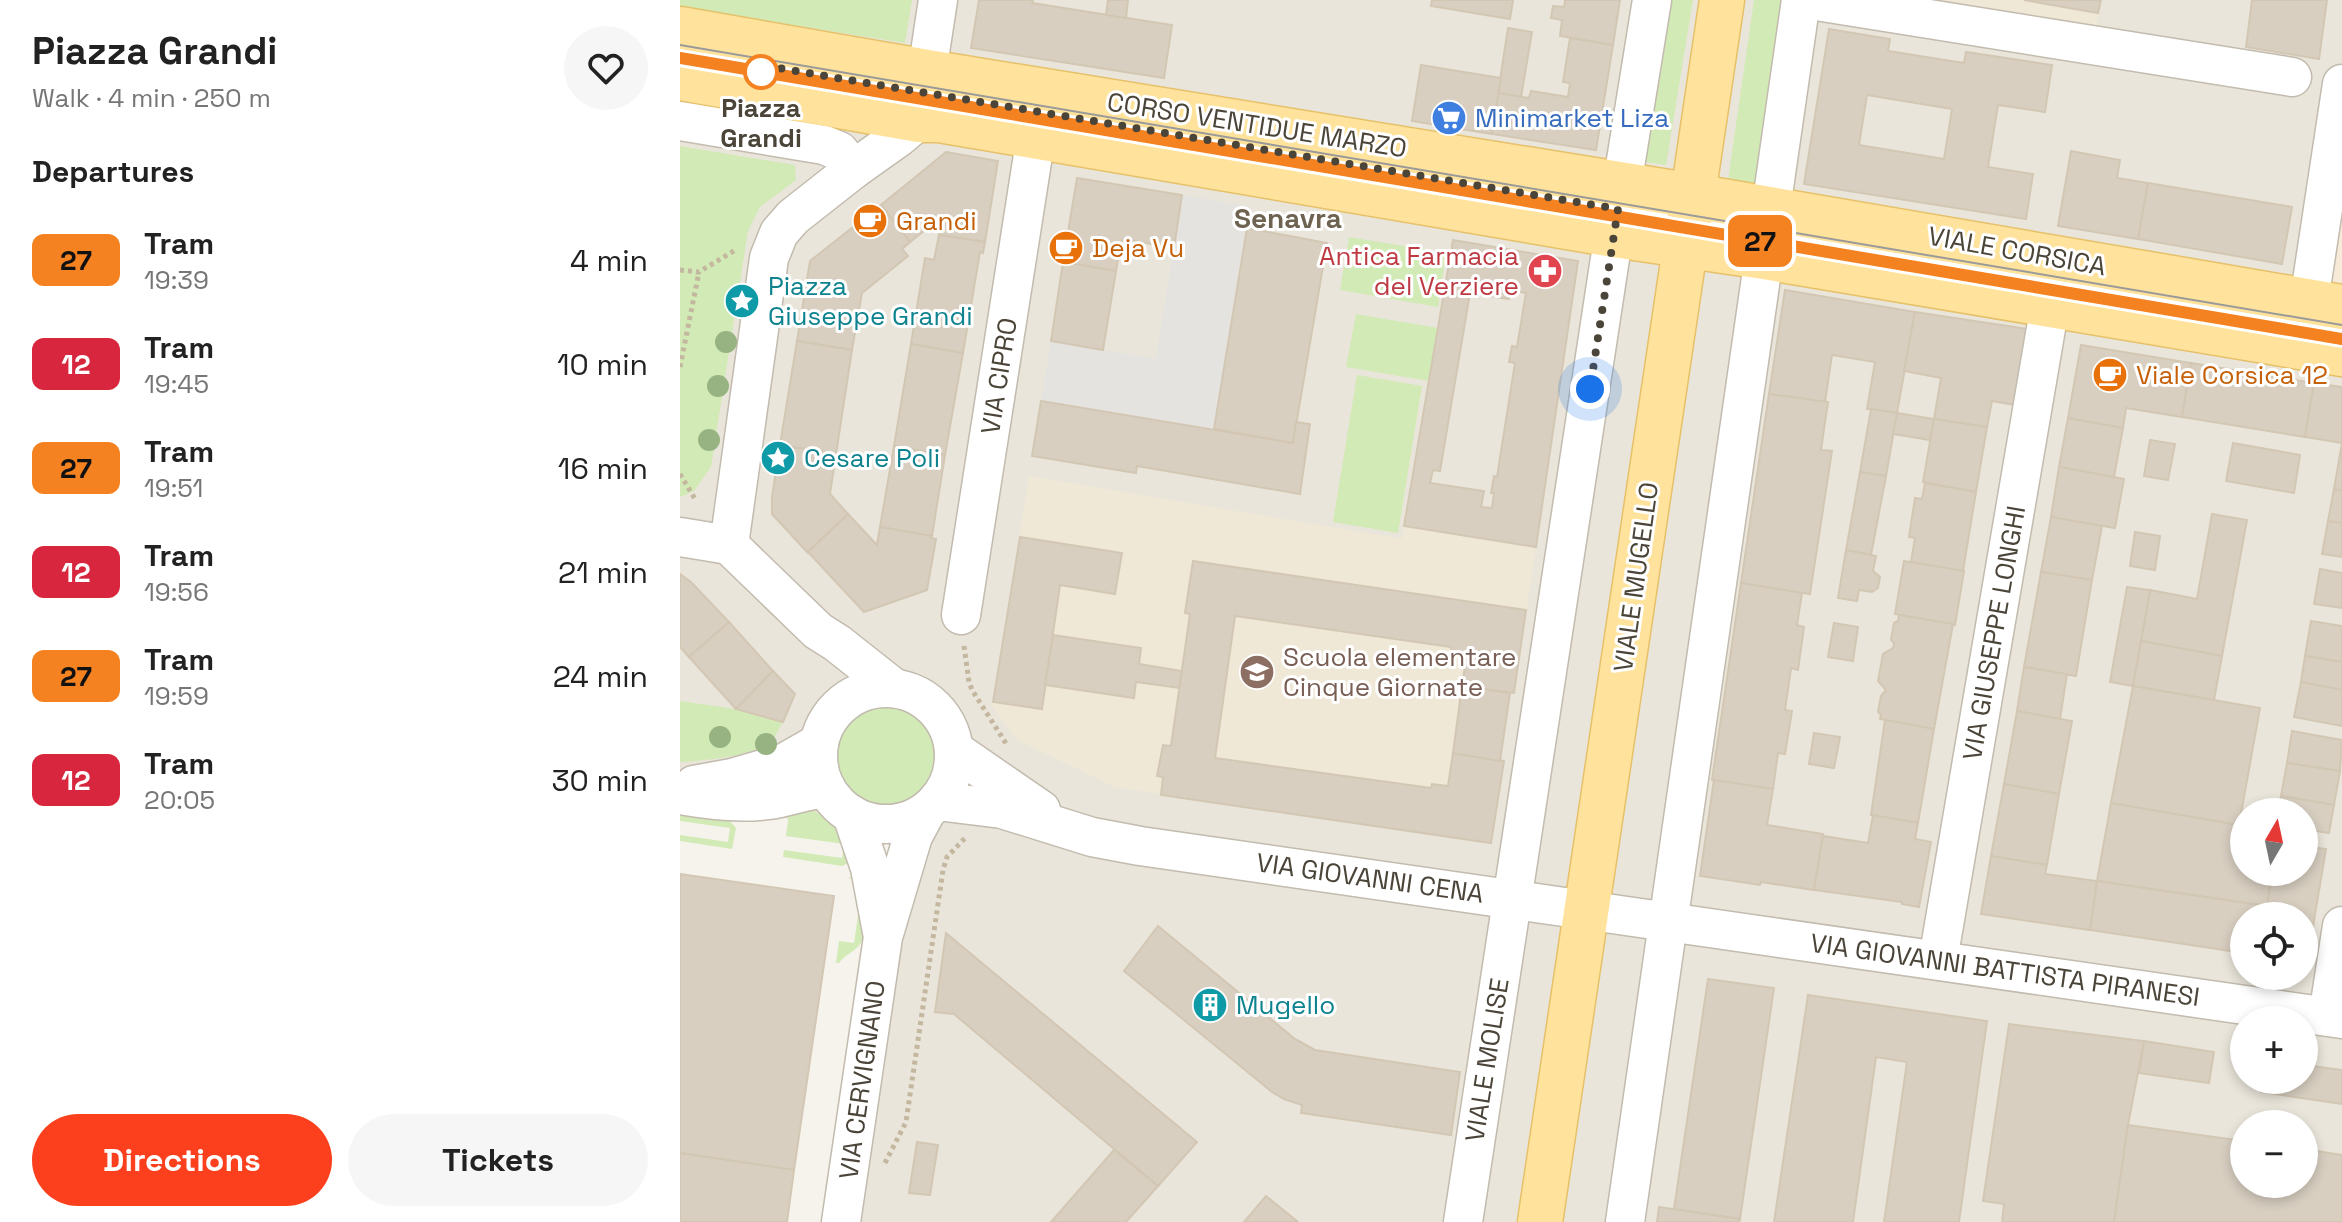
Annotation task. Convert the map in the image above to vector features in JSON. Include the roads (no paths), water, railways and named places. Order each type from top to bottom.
[{"type":"main road","name":"VIALE MUGELLO","points":[[1586,909],[1722,0]]},
{"type":"main road","name":"CORSO VENTIDUE MARZO","points":[[680,29],[927,72],[1616,223]]},
{"type":"main road","name":"CORSO VENTIDUE MARZO","points":[[680,78],[919,120],[1038,124],[1616,223],[1689,221]]},
{"type":"main road","name":"VIALE CORSICA","points":[[1689,221],[1768,234],[2326,304]]},
{"type":"main road","name":"VIALE CORSICA","points":[[1768,234],[2050,305],[2342,354]]},
{"type":"main road","points":[[1540,1222],[1586,909]]},
{"type":"street","points":[[927,72],[938,0]]},
{"type":"street","points":[[1512,899],[1652,0]]},
{"type":"street","points":[[1625,1222],[1801,0]]},
{"type":"street","points":[[1810,0],[2292,77]]},
{"type":"street","points":[[680,51],[1038,124]]},
{"type":"street","points":[[2326,304],[2342,84]]},
{"type":"street","points":[[729,545],[769,258],[779,233],[793,217],[919,120]]},
{"type":"street","points":[[680,121],[824,145],[839,151],[854,169]]},
{"type":"street","name":"VIA CIPRO","points":[[961,615],[1038,124]]},
{"type":"street","name":"VIALE CORSICA","points":[[1768,234],[2342,332]]},
{"type":"street","name":"VIA GIUSEPPE LONGHI","points":[[1938,960],[2050,305]]},
{"type":"street","points":[[680,537],[729,545],[818,631],[894,688]]},
{"type":"street","points":[[818,631],[833,688],[823,731],[819,768],[826,788],[838,805],[852,815]]},
{"type":"street","points":[[680,787],[732,778],[784,763],[823,731],[845,701],[860,693],[894,688],[918,696],[938,711],[947,725],[954,750],[950,779],[931,807]]},
{"type":"street","name":"VIA GIOVANNI CENA","points":[[954,750],[1073,831]]},
{"type":"street","points":[[680,795],[740,802],[772,800],[805,790],[826,788]]},
{"type":"street","name":"VIA GIOVANNI CENA","points":[[852,815],[884,824],[901,822],[931,807],[1002,809],[1111,842],[1668,921]]},
{"type":"street","name":"VIA CERVIGNANO","points":[[841,1222],[883,937],[913,836],[931,807]]},
{"type":"street","name":"VIA CERVIGNANO","points":[[852,815],[870,868],[883,937]]},
{"type":"street","name":"VIALE MOLISE","points":[[1463,1222],[1512,899]]},
{"type":"street","name":"VIA GIOVANNI BATTISTA PIRANESI","points":[[1668,921],[2335,1018]]},
{"type":"street","points":[[2335,1018],[2342,926]]},
{"type":"tram line","points":[[680,45],[2342,325]]},
{"type":"tram line","points":[[680,58],[2342,339]]},
{"type":"tram line","name":"27","points":[[680,58],[2342,339]]},
{"type":"place","name":"Piazza Grandi","points":[[761,72]]},
{"type":"place","name":"Minimarket Liza","points":[[1449,118]]},
{"type":"place","name":"Grandi","points":[[870,221]]},
{"type":"place","name":"Deja Vu","points":[[1066,248]]},
{"type":"place","name":"Antica Farmacia del Verziere","points":[[1545,271]]},
{"type":"place","name":"Piazza Giuseppe Grandi","points":[[742,301]]},
{"type":"place","name":"Viale Corsica 12","points":[[2110,375]]},
{"type":"place","name":"Cesare Poli","points":[[778,458]]},
{"type":"place","name":"Scuola elementare Cinque Giornate","points":[[1257,672]]},
{"type":"place","name":"Mugello","points":[[1210,1005]]},
{"type":"district","name":"Senavra","points":[[1288,218]]}]
